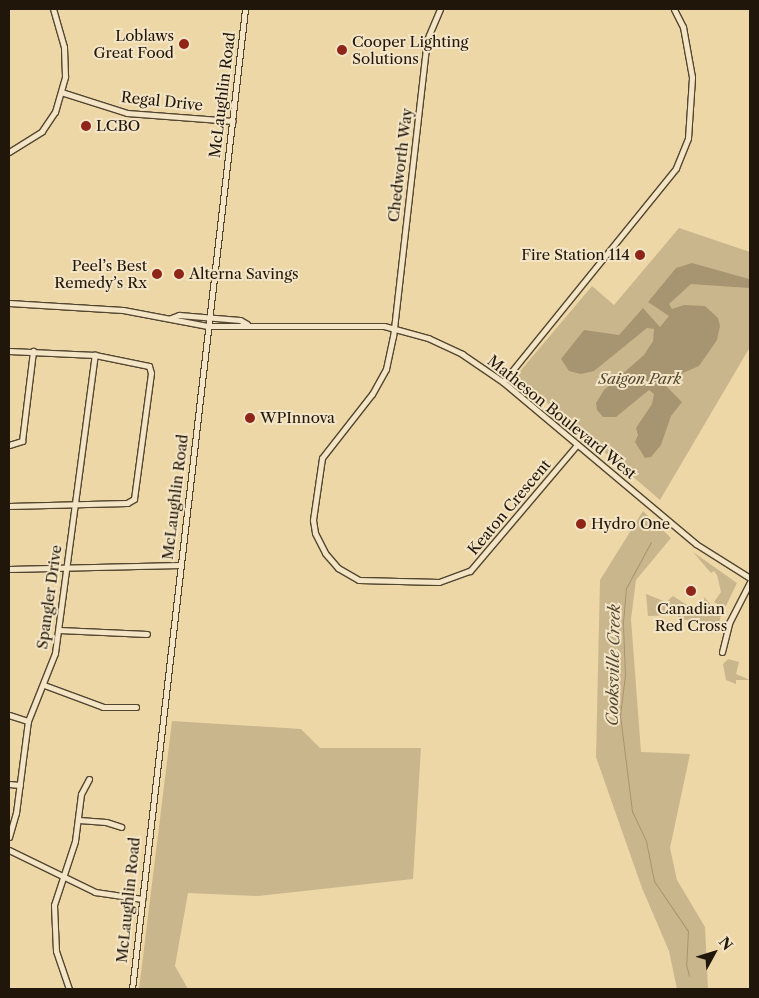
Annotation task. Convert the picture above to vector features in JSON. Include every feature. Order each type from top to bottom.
[{"type":"street","points":[[9,152],[42,131],[55,112],[65,76],[64,47],[53,9]]},
{"type":"street","name":"McLaughlin Road","points":[[132,989],[245,9]]},
{"type":"street","name":"Chedworth Way","points":[[394,328],[428,39],[440,9]]},
{"type":"street","points":[[503,382],[676,168],[688,138],[692,77],[684,26],[674,9]]},
{"type":"street","name":"Regal Drive","points":[[61,92],[127,113],[233,121]]},
{"type":"street","name":"Matheson Boulevard West","points":[[9,303],[68,304],[171,318],[208,326],[363,324],[394,328],[451,348],[503,382],[712,556],[750,578]]},
{"type":"street","name":"Matheson Boulevard West","points":[[171,318],[179,315],[240,320],[247,324]]},
{"type":"street","name":"Keaton Crescent","points":[[394,328],[386,369],[372,394],[329,444],[320,463],[313,520],[315,532],[325,553],[351,577],[367,581],[439,582],[470,571],[577,444]]},
{"type":"street","points":[[9,351],[95,356],[151,368],[138,492],[127,503],[9,506]]},
{"type":"street","points":[[9,445],[22,440],[34,351]]},
{"type":"street","name":"Spangler Drive","points":[[9,837],[20,785],[28,721],[44,685],[59,630],[65,568],[95,356]]},
{"type":"street","points":[[9,569],[180,565]]},
{"type":"street","points":[[722,652],[729,623],[750,582]]},
{"type":"street","points":[[59,630],[146,634]]},
{"type":"street","points":[[44,685],[102,708],[136,707]]},
{"type":"street","points":[[9,715],[28,721]]},
{"type":"street","points":[[69,989],[56,943],[54,905],[64,877],[79,820],[81,794],[89,779]]},
{"type":"street","points":[[9,784],[20,785]]},
{"type":"street","points":[[79,820],[106,822],[121,827]]},
{"type":"street","points":[[9,850],[95,892],[142,899]]},
{"type":"green space","name":"Saigon Park","points":[[679,228],[750,252],[750,347],[660,500],[516,376],[592,286],[614,305]]},
{"type":"green space","points":[[643,511],[671,538],[636,580],[631,619],[641,752],[690,754],[670,848],[677,880],[705,927],[708,989],[677,989],[669,951],[642,888],[596,757],[600,580]]},
{"type":"green space","points":[[693,552],[737,583],[725,608],[714,602],[721,592],[717,575],[714,571],[711,573]]},
{"type":"green space","points":[[646,594],[666,602],[673,596],[706,617],[704,597],[721,615],[717,633],[688,620],[678,619],[678,615],[648,616]]},
{"type":"green space","points":[[728,659],[739,662],[736,674],[750,680],[736,680],[736,684],[726,680],[723,664]]},
{"type":"green space","points":[[172,721],[301,729],[320,748],[421,748],[413,879],[258,896],[188,893],[175,966],[188,989],[139,989]]},
{"type":"shaded area","points":[[692,263],[749,279],[749,288],[691,284],[669,304],[672,309],[684,305],[705,306],[718,318],[720,326],[717,340],[699,366],[662,382],[682,402],[671,416],[661,445],[651,457],[645,458],[635,442],[638,435],[636,428],[652,404],[654,394],[649,390],[616,417],[603,417],[597,410],[596,403],[604,390],[644,355],[653,341],[654,329],[647,328],[594,371],[581,374],[569,371],[561,359],[584,330],[619,335],[643,308],[660,327],[669,316],[648,302],[676,268]]},
{"type":"waterway","name":"Cooksville Creek","points":[[651,542],[626,588],[623,624],[625,675],[620,715],[632,811],[646,841],[654,881],[688,931],[686,964],[689,976]]},
{"type":"place","name":"Loblaws Great Food","points":[[184,44]]},
{"type":"place","name":"Cooper Lighting Solutions","points":[[342,50]]},
{"type":"place","name":"LCBO","points":[[86,126]]},
{"type":"place","name":"Fire Station 114","points":[[640,255]]},
{"type":"place","name":"Peel’s Best Remedy’s Rx","points":[[157,274]]},
{"type":"place","name":"Alterna Savings","points":[[179,274]]},
{"type":"place","name":"WPInnova","points":[[250,418]]},
{"type":"place","name":"Hydro One","points":[[581,524]]},
{"type":"place","name":"Canadian Red Cross","points":[[691,591]]}]
